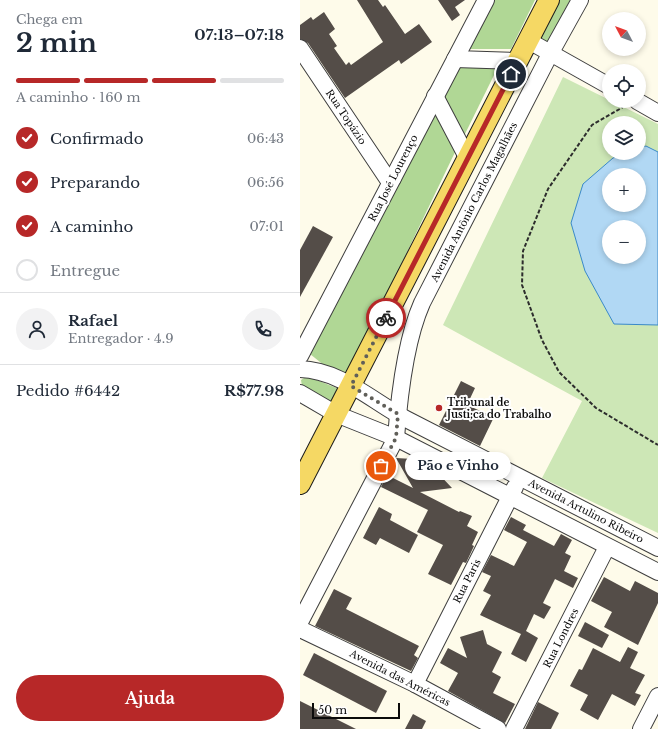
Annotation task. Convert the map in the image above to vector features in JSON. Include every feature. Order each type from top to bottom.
[{"type":"main road","points":[[300,484],[549,0]]},
{"type":"street","name":"Rua José Lourenço","points":[[300,356],[486,0]]},
{"type":"street","name":"Avenida Antônio Carlos Magalhães","points":[[396,438],[398,414],[416,317],[439,267],[550,54],[580,0]]},
{"type":"street","points":[[529,41],[602,82]]},
{"type":"street","name":"Rua Topázio","points":[[300,48],[389,181],[393,178]]},
{"type":"street","points":[[455,59],[518,60]]},
{"type":"street","points":[[435,96],[468,159]]},
{"type":"street","points":[[645,108],[658,113]]},
{"type":"street","name":"Avenida Artulino Ribeiro","points":[[300,369],[328,374],[398,414],[658,548]]},
{"type":"street","points":[[300,393],[336,414],[396,438],[658,572]]},
{"type":"street","points":[[300,622],[396,438]]},
{"type":"street","name":"Rua Paris","points":[[415,684],[520,478]]},
{"type":"street","name":"Rua Londres","points":[[514,729],[607,547]]},
{"type":"street","name":"Avenida das Américas","points":[[300,630],[415,684],[498,729]]},
{"type":"street","points":[[641,729],[658,696]]},
{"type":"path","points":[[623,108],[592,125],[548,189],[524,251],[522,285],[542,340],[559,372],[596,408],[658,445]]},
{"type":"green space","points":[[494,0],[535,0],[511,49],[468,49]]},
{"type":"green space","points":[[557,0],[570,0],[548,42],[538,36]]},
{"type":"green space","points":[[498,67],[463,138],[442,98],[459,68]]},
{"type":"green space","points":[[563,77],[602,96],[602,108],[626,108],[642,116],[602,116],[602,160],[646,160],[646,118],[658,124],[658,533],[542,478],[582,401],[443,325]]},
{"type":"green space","points":[[437,109],[457,148],[348,375],[325,366],[310,354]]},
{"type":"green space","points":[[307,376],[339,389],[332,403],[302,386],[301,380]]},
{"type":"water","points":[[646,146],[658,152],[658,325],[614,324],[585,271],[571,223],[583,184],[611,160],[646,160]]},
{"type":"building","points":[[357,0],[378,0],[383,7],[385,5],[405,34],[419,24],[432,42],[401,64],[399,60],[345,98],[308,43],[300,39],[300,25],[311,17],[313,20],[324,12],[335,29],[329,34],[337,46],[334,48],[346,65],[349,62],[351,65],[383,42]]},
{"type":"building","points":[[438,0],[465,0],[455,7],[460,15],[452,21]]},
{"type":"building","points":[[313,226],[333,237],[300,297],[300,250]]},
{"type":"building","points":[[461,381],[475,388],[467,405],[494,417],[480,446],[439,425]]},
{"type":"building","points":[[396,458],[413,459],[434,469],[452,488],[420,492],[459,512],[460,511],[472,516],[467,526],[478,532],[472,545],[474,546],[466,563],[463,562],[451,585],[428,574],[443,545],[417,532],[428,510],[381,487],[387,475],[413,488]]},
{"type":"building","points":[[379,507],[392,514],[390,520],[418,535],[409,553],[380,538],[376,545],[363,538]]},
{"type":"building","points":[[511,517],[526,525],[523,530],[554,546],[561,534],[572,540],[565,553],[571,556],[564,571],[578,578],[573,588],[555,579],[543,603],[551,607],[544,619],[534,614],[526,631],[538,638],[526,662],[511,654],[521,634],[480,615],[491,595],[483,591],[491,576],[482,572],[491,555],[514,566],[527,542],[504,530]]},
{"type":"building","points":[[604,577],[630,591],[635,581],[658,593],[658,603],[638,645],[604,627],[612,612],[591,601]]},
{"type":"building","points":[[334,589],[352,598],[346,609],[419,646],[414,655],[418,658],[411,671],[315,626]]},
{"type":"building","points":[[585,622],[609,635],[602,648],[578,636]]},
{"type":"building","points":[[483,630],[487,644],[502,652],[492,672],[501,677],[493,693],[515,704],[505,723],[448,691],[458,673],[440,663],[448,648],[467,658],[460,637]]},
{"type":"building","points":[[628,647],[638,652],[630,668],[645,675],[635,693],[641,695],[635,706],[612,694],[598,720],[580,710],[588,695],[570,686],[579,669],[582,670],[593,648],[620,662]]},
{"type":"building","points":[[314,653],[387,691],[376,713],[303,675]]},
{"type":"building","points":[[300,701],[356,729],[300,729]]},
{"type":"building","points":[[538,702],[559,713],[551,729],[525,729]]},
{"type":"building","points":[[413,714],[426,721],[422,729],[405,729]]},
{"type":"way so far","points":[[381,466],[396,438],[398,414],[351,386],[386,318]]},
{"type":"place","name":"Tribunal de Justi;ca do Trabalho","points":[[439,408]]},
{"type":"place","name":"Pão e Vinho","points":[[381,466]]},
{"type":"route","points":[[386,318],[511,74]]}]
